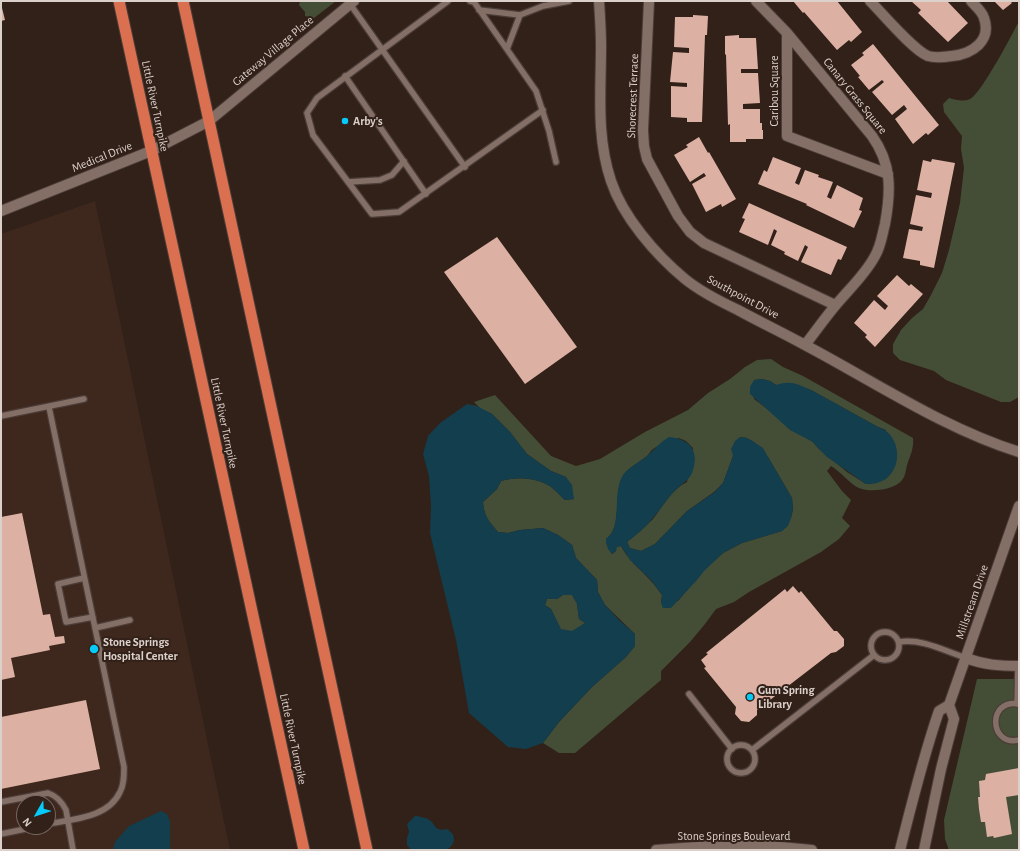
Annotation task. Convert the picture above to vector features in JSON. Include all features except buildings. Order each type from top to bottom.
[{"type":"highway","name":"Little River Turnpike","points":[[119,1],[304,850]]},
{"type":"highway","points":[[183,1],[368,850]]},
{"type":"street","name":"Southpoint Drive","points":[[599,1],[601,44],[600,124],[603,147],[611,183],[630,218],[652,247],[686,280],[707,295],[805,345],[934,416],[987,441],[1019,452]]},
{"type":"street","name":"Shorecrest Terrace","points":[[650,1],[643,130],[644,146],[647,159],[678,216],[690,232],[704,244],[835,305]]},
{"type":"street","name":"Canary Grass Square","points":[[756,1],[787,33],[880,148],[886,161],[888,174],[889,197],[881,244],[870,264],[858,281],[835,305],[805,345]]},
{"type":"street","points":[[870,1],[922,53],[930,56],[946,57],[973,51],[980,44],[984,36],[984,18],[980,10],[971,1]]},
{"type":"street","name":"Gateway Village Place","points":[[209,121],[352,3]]},
{"type":"street","name":"Caribou Square","points":[[787,33],[787,136],[888,174]]},
{"type":"street","name":"Medical Drive","points":[[1,211],[151,151],[209,121]]},
{"type":"street","name":"Millstream Drive","points":[[900,850],[920,768],[938,711],[949,705],[1019,506]]},
{"type":"street","points":[[966,658],[979,663],[994,666],[1018,666]]},
{"type":"street","points":[[924,850],[941,769],[954,719],[949,705]]},
{"type":"street","name":"Stone Springs Boulevard","points":[[656,850],[711,846],[769,846],[812,850]]},
{"type":"lane","points":[[448,1],[317,98],[307,113],[313,135],[372,214],[399,212],[543,110]]},
{"type":"lane","points":[[470,1],[474,2],[536,91],[543,110],[556,162]]},
{"type":"lane","points":[[479,10],[520,14],[543,6],[569,1]]},
{"type":"lane","points":[[352,3],[382,50],[465,166]]},
{"type":"lane","points":[[507,49],[520,14]]},
{"type":"lane","points":[[345,76],[426,194]]},
{"type":"lane","points":[[348,182],[380,180],[392,175],[404,161]]},
{"type":"lane","points":[[1,416],[84,399]]},
{"type":"lane","points":[[49,407],[124,767],[123,782],[120,792],[105,810],[56,822]]},
{"type":"lane","points":[[84,578],[58,584],[66,622],[93,617]]},
{"type":"lane","points":[[95,628],[130,620]]},
{"type":"lane","points":[[883,632],[893,634],[899,642],[899,650],[897,654],[890,659],[881,660],[874,655],[872,650],[872,640],[878,633],[883,632]]},
{"type":"lane","points":[[899,642],[912,641],[925,644],[966,658]]},
{"type":"lane","points":[[752,750],[874,655]]},
{"type":"lane","points":[[1018,666],[1018,704],[1006,705],[1001,708],[995,724],[1000,734],[1004,738],[1019,740]]},
{"type":"lane","points":[[689,694],[732,749]]},
{"type":"lane","points":[[739,745],[744,745],[752,750],[756,759],[753,767],[746,773],[734,771],[728,764],[728,754],[732,749],[739,745]]},
{"type":"lane","points":[[1,802],[48,793],[53,795],[66,810],[73,850]]},
{"type":"lane","points":[[1,834],[16,831]]},
{"type":"shaded area","name":"Stone Springs Hospital Center","points":[[95,201],[230,850],[1,850],[1,234]]},
{"type":"green space","points":[[300,1],[336,1],[314,18],[305,16],[305,12],[299,5]]},
{"type":"green space","points":[[1019,21],[1019,397],[1010,402],[1001,402],[946,380],[934,371],[900,360],[893,353],[893,344],[901,330],[923,309],[942,273],[960,203],[964,168],[961,149],[962,136],[944,112],[943,104],[949,98],[965,100],[970,99],[975,95],[996,63]]},
{"type":"green space","points":[[771,359],[913,438],[912,450],[904,477],[896,485],[890,488],[870,490],[859,488],[831,466],[827,471],[851,500],[842,518],[850,526],[839,539],[821,552],[734,602],[716,609],[690,642],[661,671],[661,680],[575,753],[559,753],[543,743],[559,722],[592,687],[626,657],[635,646],[635,634],[605,605],[598,592],[597,580],[576,558],[572,545],[558,535],[543,528],[520,530],[508,533],[498,532],[490,522],[484,511],[483,502],[497,489],[501,481],[519,478],[536,480],[550,486],[565,500],[574,499],[566,477],[551,471],[527,454],[510,432],[492,414],[481,409],[474,402],[495,395],[551,456],[576,466],[600,459],[645,432],[688,410],[708,393],[757,360]],"holes":[[[762,379],[770,381],[776,385],[811,390],[886,430],[875,483],[866,484],[847,472],[813,442],[754,399],[754,380]],[[740,437],[747,438],[754,442],[768,457],[792,498],[793,509],[791,518],[782,531],[742,543],[723,553],[703,571],[678,601],[661,603],[662,595],[652,582],[630,560],[621,546],[616,547],[616,551],[612,554],[606,539],[611,534],[614,527],[619,485],[622,478],[630,468],[662,444],[679,438],[686,441],[693,448],[687,482],[672,493],[653,519],[627,542],[630,548],[641,551],[655,544],[687,511],[714,492],[723,483]]]},
{"type":"green space","points":[[563,595],[572,595],[577,603],[579,619],[585,623],[572,632],[561,630],[551,609],[545,605],[547,599],[557,599]]},
{"type":"green space","points":[[977,679],[1019,679],[1019,850],[949,850],[945,839],[944,820]]},
{"type":"water","points":[[762,379],[770,381],[776,385],[794,383],[802,386],[885,430],[895,442],[897,450],[896,465],[892,472],[882,481],[866,484],[827,457],[813,442],[790,430],[750,394],[750,387],[754,380]]},
{"type":"water","points":[[467,404],[477,406],[492,414],[510,432],[527,454],[551,471],[566,477],[572,485],[574,499],[565,500],[550,486],[536,480],[519,478],[501,481],[497,489],[483,502],[486,515],[498,532],[508,533],[520,530],[543,528],[558,535],[572,545],[576,558],[597,580],[598,592],[605,605],[635,634],[635,646],[626,657],[592,687],[559,722],[543,743],[526,749],[508,747],[469,713],[456,640],[430,533],[431,506],[429,476],[423,454],[428,436],[440,423]],"holes":[[[563,595],[572,595],[577,604],[579,619],[585,623],[572,631],[561,629],[551,609],[545,605],[547,599],[557,599]]]},
{"type":"water","points":[[669,437],[677,438],[692,448],[695,459],[692,473],[646,525],[627,542],[630,548],[641,551],[655,544],[687,511],[715,492],[723,483],[733,456],[731,449],[735,441],[740,437],[747,438],[763,448],[792,498],[793,509],[788,526],[782,531],[742,543],[723,553],[704,571],[671,608],[663,608],[661,603],[662,595],[651,580],[630,560],[621,546],[617,547],[616,551],[612,554],[608,549],[606,539],[611,534],[614,527],[619,484],[622,477],[629,469],[646,457]]},
{"type":"water","points":[[161,811],[167,814],[170,821],[170,850],[113,850],[115,842],[129,826]]},
{"type":"water","points":[[415,816],[428,819],[439,829],[447,829],[450,831],[454,837],[452,845],[446,850],[411,850],[407,845],[409,832],[407,824]]},
{"type":"place","name":"Arby's","points":[[345,121]]},
{"type":"place","name":"Stone Springs Hospital Center","points":[[94,649]]},
{"type":"place","name":"Gum Spring Library","points":[[750,697]]}]
